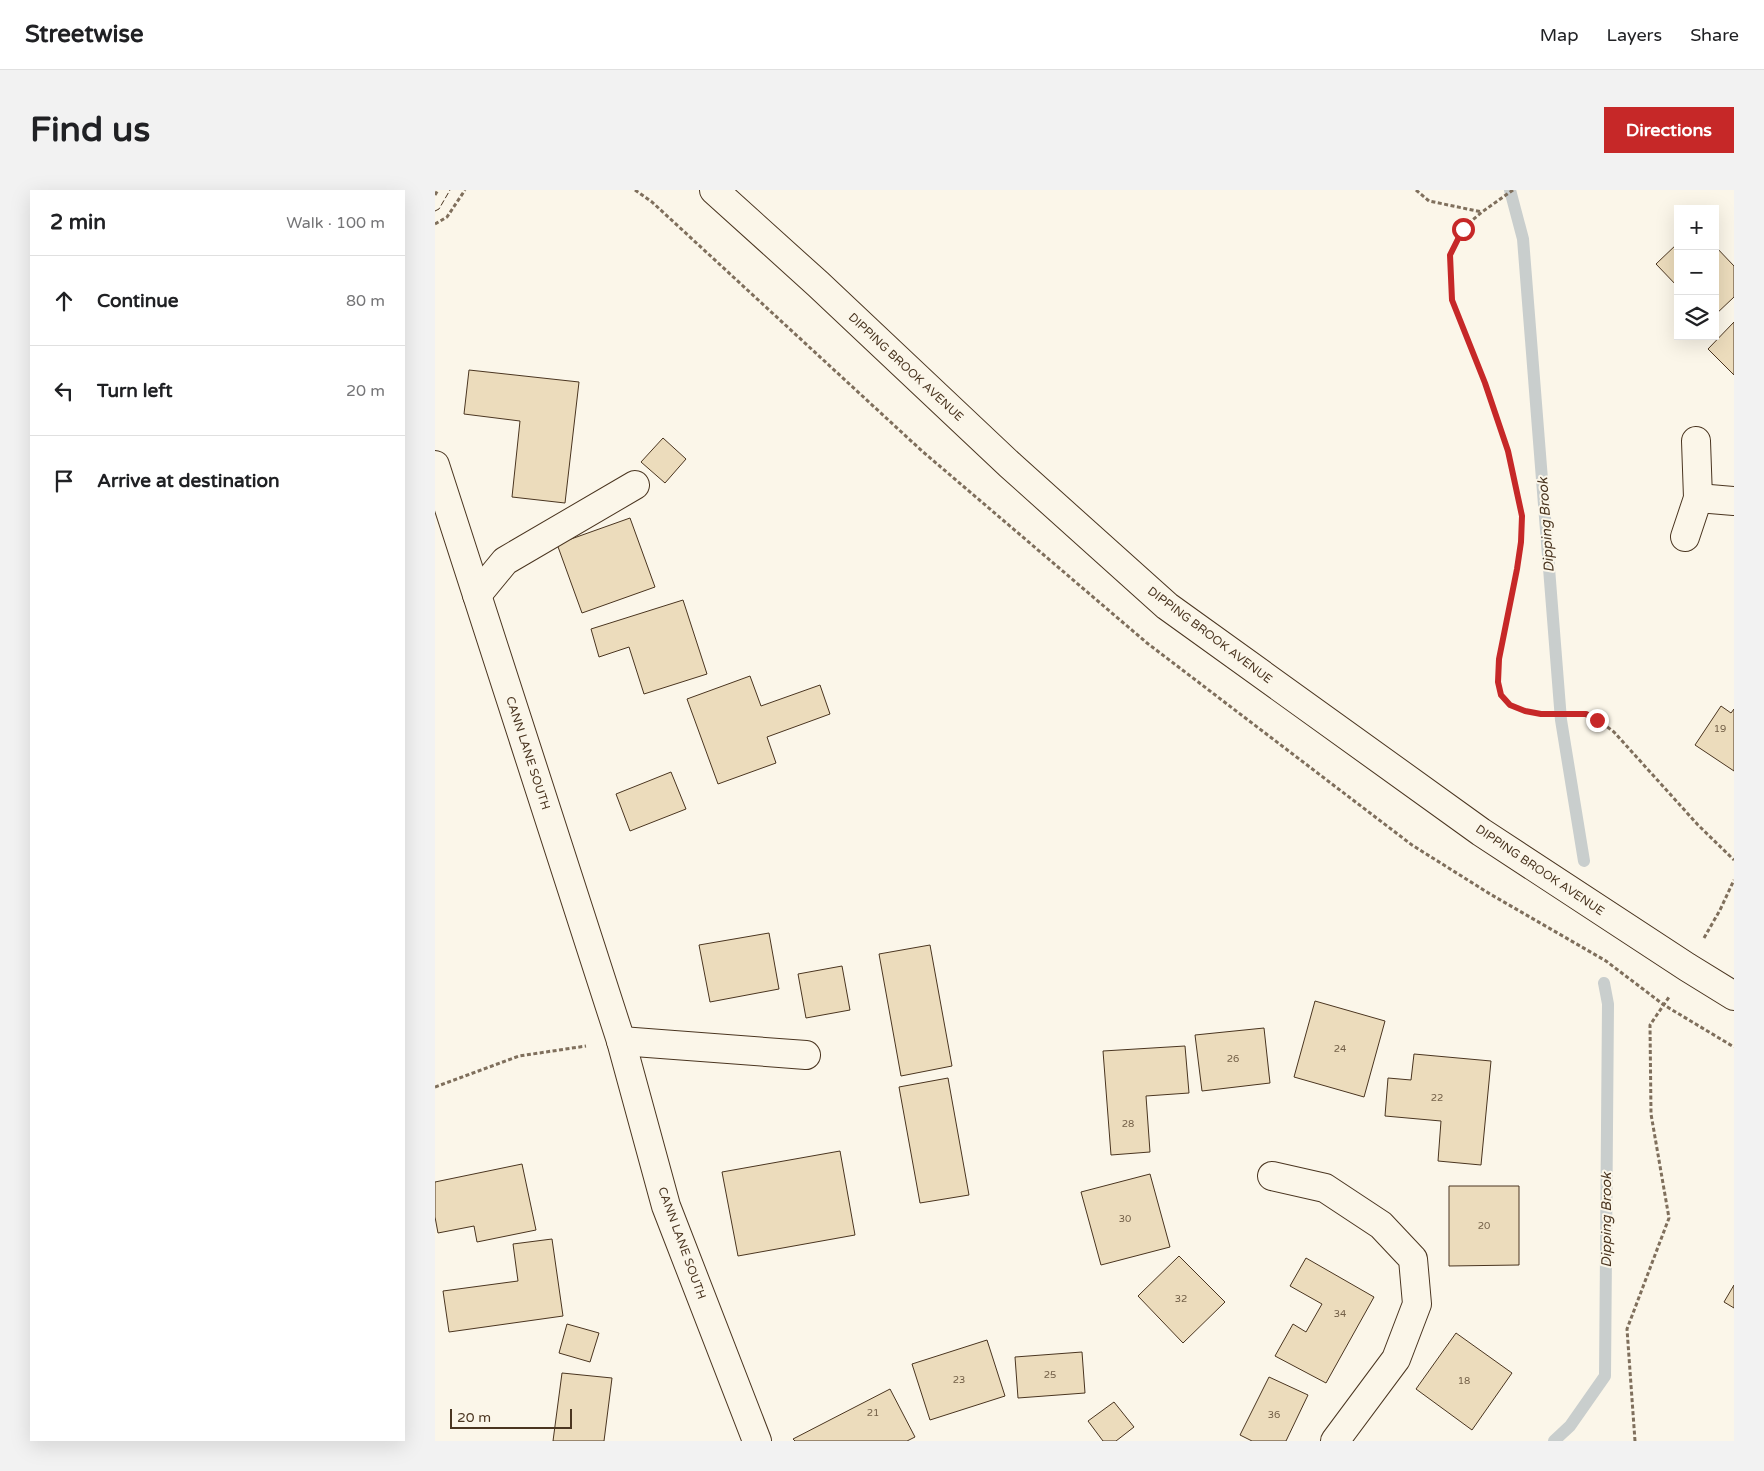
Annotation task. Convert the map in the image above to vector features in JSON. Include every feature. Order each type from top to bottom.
[{"type":"street","name":"DIPPING BROOK AVENUE","points":[[714,190],[818,284],[1010,465],[1167,606],[1481,832],[1734,996]]},
{"type":"street","points":[[1685,537],[1699,498],[1696,441]]},
{"type":"street","name":"CANN LANE SOUTH","points":[[435,465],[621,1041],[666,1206],[757,1441]]},
{"type":"street","points":[[477,595],[505,561],[635,485]]},
{"type":"street","points":[[1699,498],[1734,502]]},
{"type":"street","points":[[621,1041],[806,1055]]},
{"type":"street","points":[[1272,1176],[1325,1188],[1381,1225],[1413,1259],[1417,1304],[1396,1359],[1335,1441]]},
{"type":"path","points":[[435,195],[438,190]]},
{"type":"path","points":[[435,224],[447,217],[465,190]]},
{"type":"path","points":[[635,190],[652,202],[922,451],[1147,643],[1412,845],[1605,962],[1664,1005],[1734,1047]]},
{"type":"path","points":[[1416,190],[1429,201],[1482,212]]},
{"type":"path","points":[[1513,190],[1482,212],[1463,229],[1450,255],[1452,300],[1485,383],[1508,451],[1522,516],[1517,569],[1499,659],[1498,682],[1501,695],[1510,705],[1525,711],[1541,714],[1586,714],[1614,732],[1698,825],[1734,860]]},
{"type":"path","points":[[1703,940],[1734,880]]},
{"type":"path","points":[[1635,1441],[1627,1329],[1669,1218],[1651,1114],[1650,1025],[1671,992]]},
{"type":"path","points":[[435,1087],[519,1056],[621,1041]]},
{"type":"building","points":[[1674,247],[1674,283],[1656,264]]},
{"type":"building","points":[[1719,250],[1734,266],[1734,297],[1719,311]]},
{"type":"building","points":[[1734,322],[1734,375],[1708,349],[1719,340],[1719,338]]},
{"type":"building","points":[[469,370],[579,382],[565,503],[512,497],[520,421],[464,414]]},
{"type":"building","points":[[663,438],[686,459],[665,483],[641,462]]},
{"type":"building","points":[[630,518],[655,587],[582,613],[557,544]]},
{"type":"building","points":[[683,600],[707,674],[644,694],[629,647],[599,657],[591,629]]},
{"type":"building","points":[[750,676],[761,706],[820,685],[830,714],[767,737],[776,763],[718,784],[687,699]]},
{"type":"building","points":[[1721,706],[1731,713],[1734,709],[1734,771],[1695,745]]},
{"type":"building","points":[[671,772],[686,809],[630,831],[616,794]]},
{"type":"building","points":[[769,933],[779,989],[710,1002],[699,945]]},
{"type":"building","points":[[930,945],[952,1066],[901,1076],[879,954]]},
{"type":"building","points":[[842,966],[850,1010],[806,1018],[798,974]]},
{"type":"building","points":[[1315,1001],[1385,1021],[1364,1097],[1294,1077]]},
{"type":"building","points":[[1264,1028],[1270,1083],[1202,1091],[1195,1035]]},
{"type":"building","points":[[1185,1046],[1189,1093],[1146,1096],[1150,1152],[1111,1155],[1103,1051]]},
{"type":"building","points":[[1414,1054],[1491,1061],[1481,1165],[1438,1161],[1441,1121],[1385,1116],[1388,1078],[1411,1080]]},
{"type":"building","points":[[948,1078],[969,1195],[920,1203],[899,1087]]},
{"type":"building","points":[[840,1151],[855,1235],[738,1256],[722,1172]]},
{"type":"building","points":[[522,1164],[536,1230],[477,1242],[474,1226],[438,1233],[435,1217],[435,1182]]},
{"type":"building","points":[[1150,1174],[1170,1247],[1101,1265],[1081,1192]]},
{"type":"building","points":[[1449,1186],[1519,1186],[1519,1265],[1449,1266]]},
{"type":"building","points":[[552,1239],[563,1316],[449,1332],[443,1291],[518,1281],[513,1244]]},
{"type":"building","points":[[1179,1256],[1225,1302],[1183,1343],[1138,1296]]},
{"type":"building","points":[[1306,1258],[1374,1297],[1326,1383],[1275,1356],[1293,1324],[1306,1332],[1322,1304],[1290,1286]]},
{"type":"building","points":[[1734,1285],[1734,1308],[1724,1302]]},
{"type":"building","points":[[567,1324],[599,1333],[590,1362],[559,1353]]},
{"type":"building","points":[[1456,1333],[1512,1373],[1472,1430],[1416,1389]]},
{"type":"building","points":[[987,1340],[1005,1396],[930,1420],[912,1364]]},
{"type":"building","points":[[1082,1352],[1085,1393],[1018,1398],[1015,1357]]},
{"type":"building","points":[[562,1373],[612,1378],[604,1441],[553,1441]]},
{"type":"building","points":[[1269,1377],[1308,1395],[1286,1441],[1252,1441],[1240,1435]]},
{"type":"building","points":[[890,1389],[915,1437],[907,1441],[795,1441],[793,1439]]},
{"type":"building","points":[[1114,1402],[1134,1427],[1116,1441],[1103,1441],[1088,1421]]},
{"type":"waterway","name":"Dipping Brook","points":[[1510,190],[1523,239],[1561,720],[1584,861]]},
{"type":"waterway","name":"Dipping Brook","points":[[1554,1441],[1570,1426],[1605,1376],[1608,1004],[1604,983]]},
{"type":"fence","points":[[435,211],[439,209],[450,190]]},
{"type":"route","points":[[1463,229],[1450,255],[1452,300],[1485,383],[1508,451],[1522,516],[1517,569],[1499,659],[1498,682],[1501,695],[1510,705],[1525,711],[1541,714],[1586,714],[1597,720]]}]
